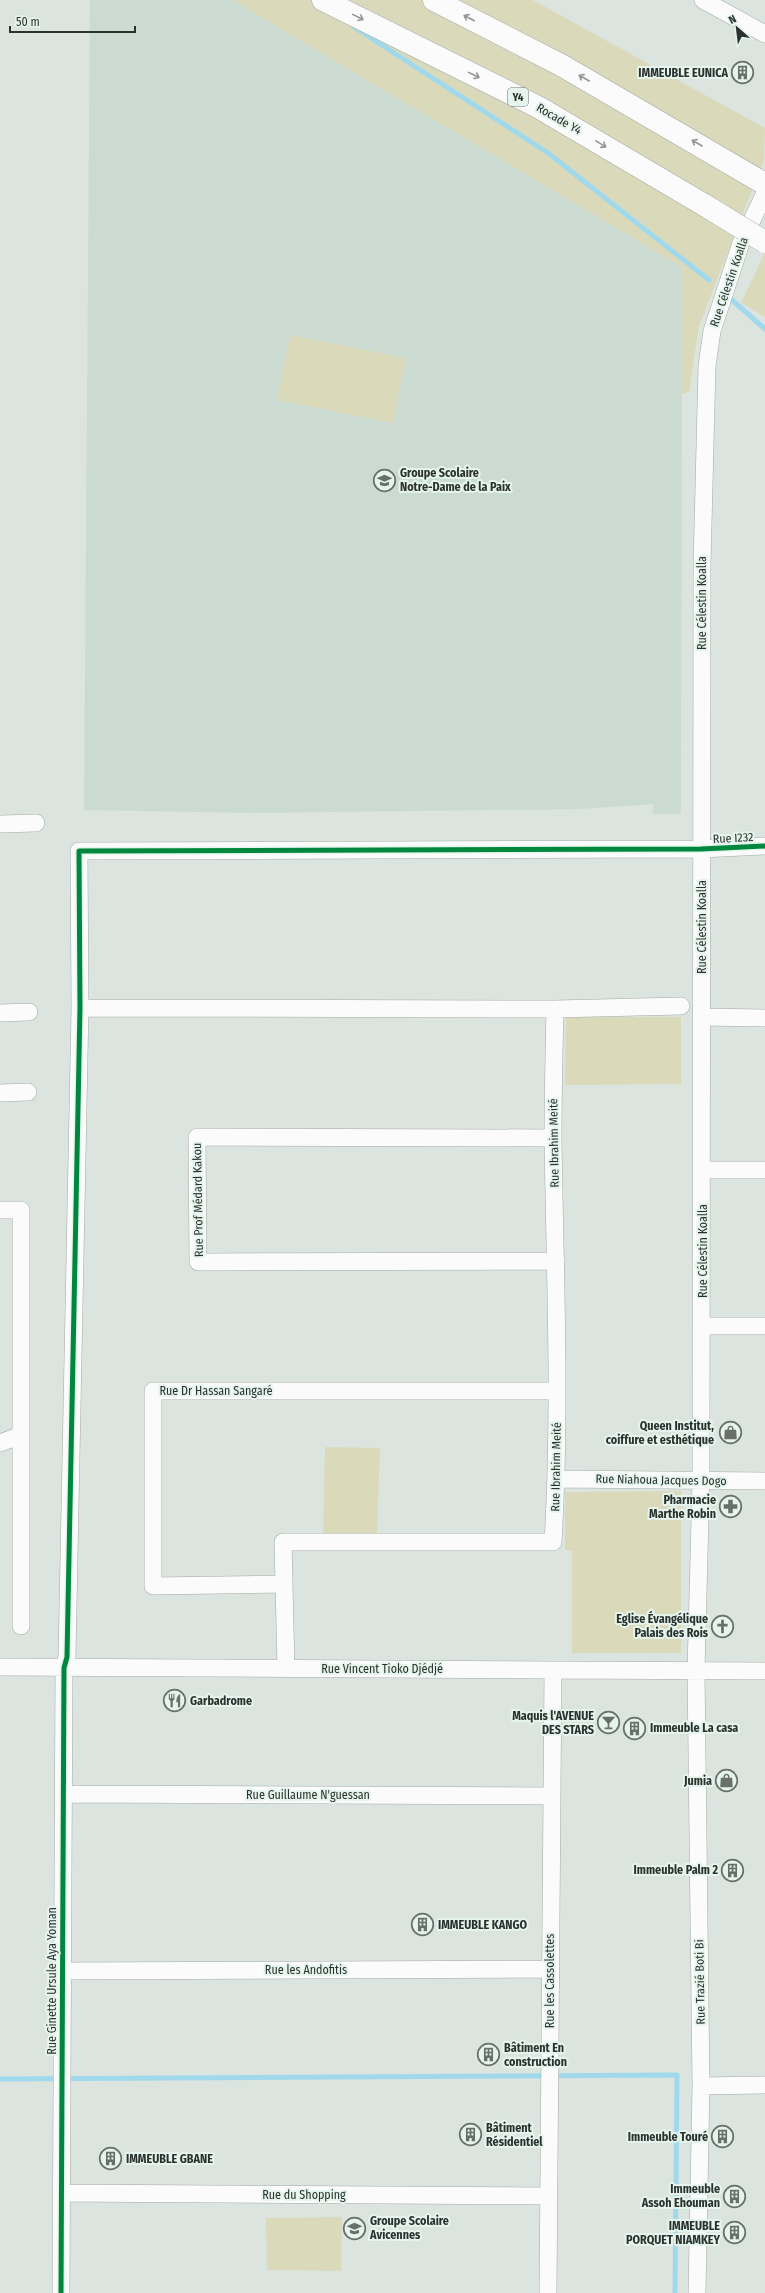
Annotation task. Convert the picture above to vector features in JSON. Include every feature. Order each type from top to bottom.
[{"type":"highway","name":"Rocade Y4","points":[[323,0],[538,107],[765,242]]},
{"type":"highway","points":[[434,0],[561,66],[730,162],[765,184]]},
{"type":"street","points":[[703,0],[765,34]]},
{"type":"street","name":"Rue Célestin Koalla","points":[[696,1670],[701,1481],[703,1170],[701,849],[702,565],[707,366],[712,332],[741,243],[765,194]]},
{"type":"street","points":[[0,824],[36,823]]},
{"type":"street","name":"Rue I232","points":[[80,1008],[79,851],[701,849],[765,846]]},
{"type":"street","points":[[80,1008],[555,1009],[681,1006]]},
{"type":"street","name":"Rue Ginette Ursule Aya Yoman","points":[[60,2293],[64,1668],[67,1656],[80,1008]]},
{"type":"street","name":"Rue Ibrahim Meité","points":[[285,1662],[283,1542],[553,1542],[557,1479],[556,1262],[553,1138],[555,1009]]},
{"type":"street","points":[[0,1013],[29,1012]]},
{"type":"street","points":[[702,1017],[765,1018]]},
{"type":"street","points":[[0,1092],[28,1092]]},
{"type":"street","name":"Rue Prof Médard Kakou","points":[[553,1138],[196,1137],[198,1262],[556,1262]]},
{"type":"street","points":[[703,1170],[765,1170]]},
{"type":"street","points":[[0,1210],[21,1210],[21,1626]]},
{"type":"street","points":[[702,1326],[765,1326]]},
{"type":"street","name":"Rue Dr Hassan Sangaré","points":[[284,1584],[153,1586],[153,1390],[557,1391]]},
{"type":"street","points":[[0,1444],[21,1435]]},
{"type":"street","name":"Rue Niahoua Jacques Dogo","points":[[557,1479],[765,1481]]},
{"type":"street","name":"Rue Vincent Tioko Djédjé","points":[[0,1667],[64,1668],[285,1662],[553,1670],[765,1671]]},
{"type":"street","name":"Rue les Cassolettes","points":[[548,2293],[553,1670]]},
{"type":"street","name":"Rue Trazié Boti Bi","points":[[696,1670],[701,2086],[697,2293]]},
{"type":"street","name":"Rue Guillaume N'guessan","points":[[64,1794],[551,1796]]},
{"type":"street","name":"Rue les Andofitis","points":[[62,1970],[550,1969]]},
{"type":"street","points":[[701,2086],[765,2085]]},
{"type":"street","name":"Rue du Shopping","points":[[61,2194],[548,2196]]},
{"type":"shaded area","name":"Groupe Scolaire Notre-Dame de la Paix","points":[[90,0],[232,0],[682,267],[681,814],[653,814],[653,804],[581,809],[253,813],[84,810]]},
{"type":"green space","points":[[232,0],[533,0],[765,128],[764,160],[699,326],[689,392],[682,394],[682,267]]},
{"type":"green space","points":[[765,252],[765,317],[741,303]]},
{"type":"green space","points":[[290,335],[406,358],[393,423],[277,400]]},
{"type":"green space","points":[[566,1017],[681,1017],[681,1084],[565,1085]]},
{"type":"green space","points":[[325,1447],[380,1448],[377,1534],[323,1533]]},
{"type":"green space","points":[[681,1491],[681,1653],[572,1653],[572,1551],[565,1550],[565,1492]]},
{"type":"green space","points":[[342,2217],[341,2271],[267,2270],[266,2218]]},
{"type":"waterway","points":[[354,27],[548,153],[709,280]]},
{"type":"waterway","points":[[732,300],[765,329]]},
{"type":"waterway","points":[[0,2079],[677,2075],[675,2293]]},
{"type":"cycle path","points":[[61,2293],[64,1668],[67,1657],[80,1008],[79,851],[701,849],[765,846]]},
{"type":"place","name":"IMMEUBLE EUNICA","points":[[743,73]]},
{"type":"place","name":"Groupe Scolaire Notre-Dame de la Paix","points":[[384,480]]},
{"type":"place","name":"Queen Institut, coiffure et esthétique","points":[[730,1433]]},
{"type":"place","name":"Pharmacie Marthe Robin","points":[[731,1507]]},
{"type":"place","name":"Eglise Évangélique Palais des Rois","points":[[723,1626]]},
{"type":"place","name":"Garbadrome","points":[[174,1701]]},
{"type":"place","name":"Maquis l'AVENUE DES STARS","points":[[609,1723]]},
{"type":"place","name":"Immeuble La casa","points":[[634,1728]]},
{"type":"place","name":"Jumia","points":[[727,1781]]},
{"type":"place","name":"Immeuble Palm 2","points":[[733,1870]]},
{"type":"place","name":"IMMEUBLE KANGO","points":[[423,1925]]},
{"type":"place","name":"Bâtiment En construction","points":[[489,2055]]},
{"type":"place","name":"Bâtiment Résidentiel","points":[[471,2135]]},
{"type":"place","name":"Immeuble Touré","points":[[723,2137]]},
{"type":"place","name":"IMMEUBLE GBANE","points":[[110,2159]]},
{"type":"place","name":"Immeuble Assoh Ehouman","points":[[735,2196]]},
{"type":"place","name":"Groupe Scolaire Avicennes","points":[[355,2228]]},
{"type":"place","name":"IMMEUBLE PORQUET NIAMKEY","points":[[735,2233]]}]
